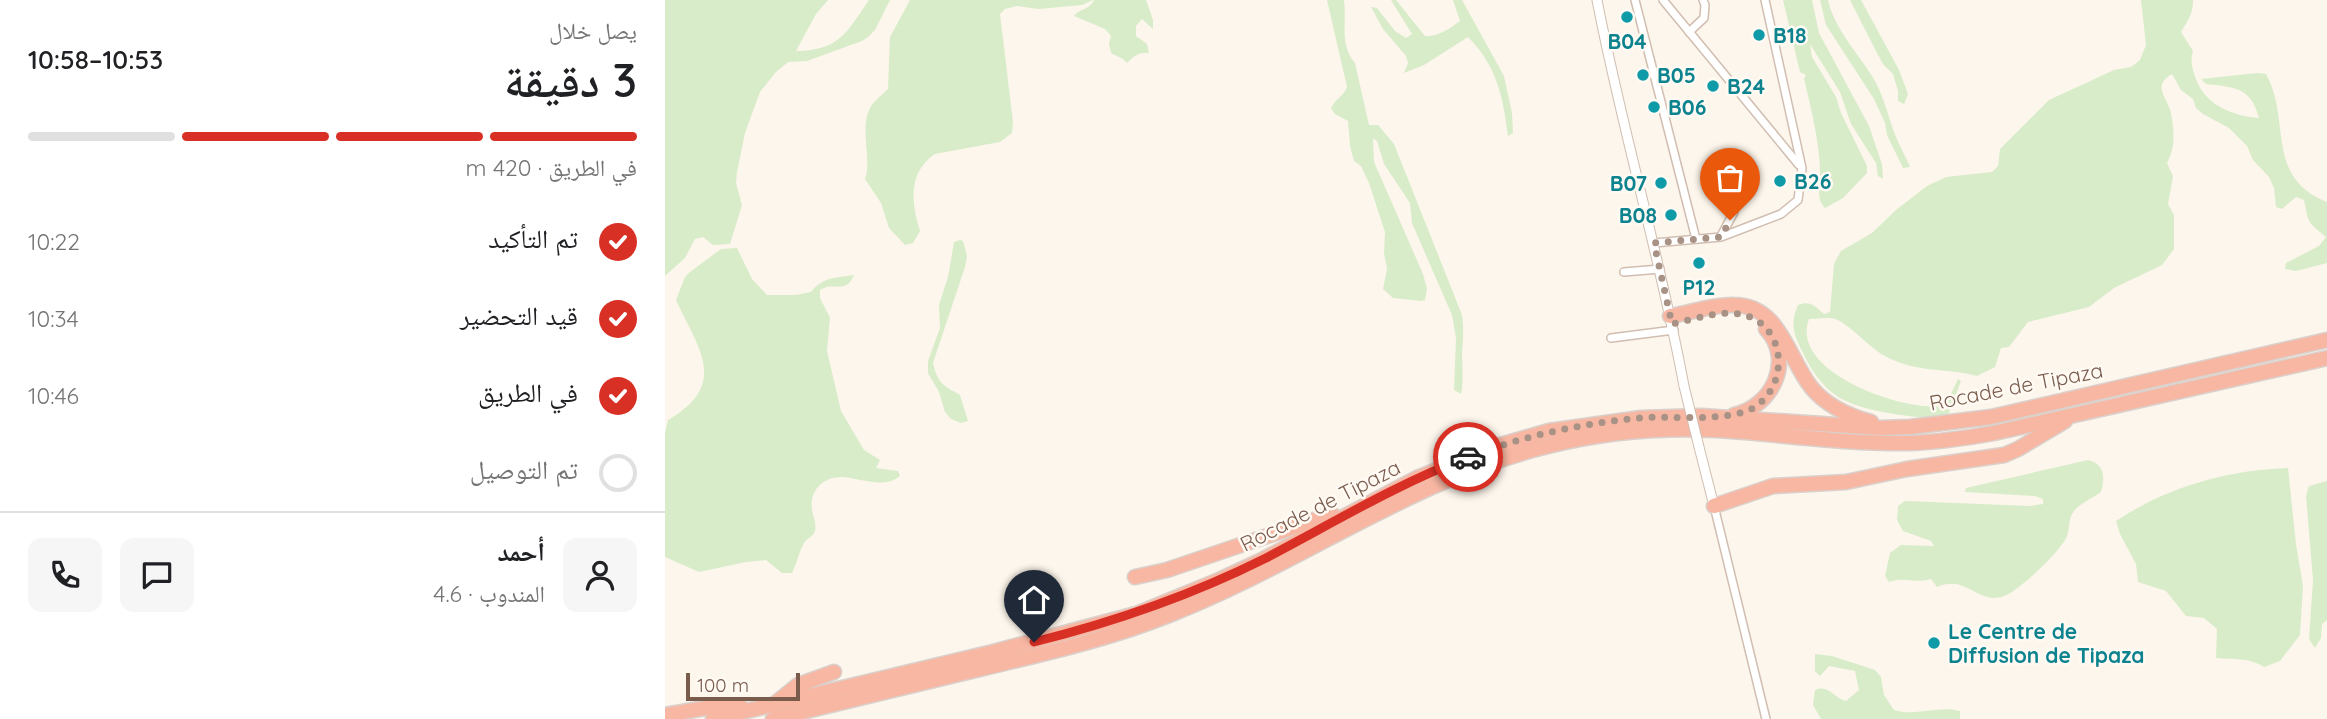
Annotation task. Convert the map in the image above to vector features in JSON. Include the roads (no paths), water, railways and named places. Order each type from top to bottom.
[{"type":"highway","points":[[1672,324],[1733,304],[1761,312],[1782,335],[1804,376],[1824,399],[1852,417],[1889,426],[1910,427]]},
{"type":"highway","points":[[1672,324],[1721,314],[1750,317],[1762,324],[1772,335],[1777,349],[1777,376],[1772,390],[1762,402],[1740,414],[1725,417],[1701,416]]},
{"type":"highway","name":"Rocade de Tipaza","points":[[713,719],[1042,640],[1136,614],[1262,560],[1417,478],[1497,446],[1549,431],[1641,418],[1701,416],[1846,427],[1910,427],[1991,417],[2327,340]]},
{"type":"highway","name":"Rocade de Tipaza","points":[[773,719],[1049,652],[1142,625],[1224,593],[1444,480],[1550,445],[1645,430],[1708,430],[1844,441],[1912,443],[1951,440],[1994,433],[2327,358]]},
{"type":"highway","points":[[1714,506],[1773,486],[1846,482],[1907,469],[2004,455],[2079,412]]},
{"type":"highway","points":[[1135,577],[1167,570],[1332,514],[1364,506]]},
{"type":"highway","points":[[775,704],[798,685],[834,672]]},
{"type":"highway","points":[[665,715],[717,706],[751,710]]},
{"type":"street","points":[[1597,0],[1630,152],[1654,243],[1684,386],[1766,719]]},
{"type":"street","points":[[1636,0],[1696,239]]},
{"type":"street","points":[[1663,0],[1802,168]]},
{"type":"street","points":[[1689,32],[1704,18],[1703,0]]},
{"type":"street","points":[[1654,243],[1721,237],[1781,214],[1798,200],[1802,168],[1765,0]]},
{"type":"street","points":[[1708,181],[1728,195],[1734,212],[1721,237]]},
{"type":"street","points":[[1624,272],[1660,270]]},
{"type":"street","points":[[1611,338],[1672,324]]},
{"type":"place","name":"B04","points":[[1627,17]]},
{"type":"place","name":"B18","points":[[1759,35]]},
{"type":"place","name":"B05","points":[[1643,75]]},
{"type":"place","name":"B24","points":[[1713,86]]},
{"type":"place","name":"B06","points":[[1654,107]]},
{"type":"place","name":"B26","points":[[1780,181]]},
{"type":"place","name":"B07","points":[[1661,183]]},
{"type":"place","name":"B08","points":[[1671,215]]},
{"type":"place","name":"P12","points":[[1699,263]]},
{"type":"place","name":"Le Centre de Diffusion de Tipaza","points":[[1934,643]]}]
